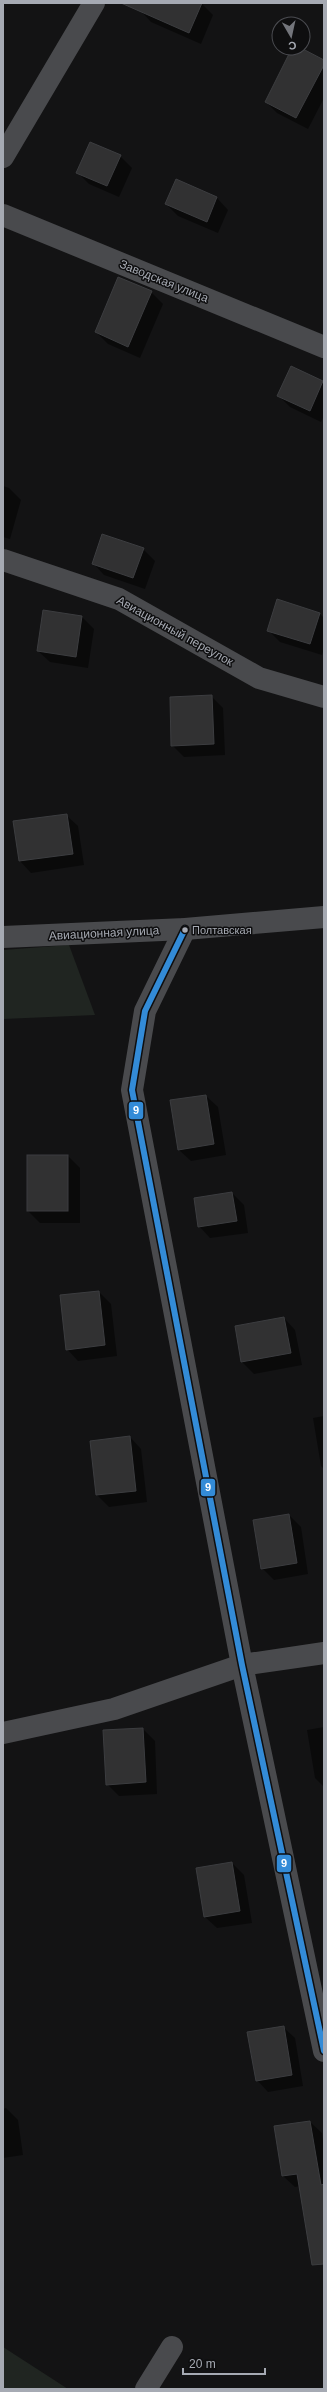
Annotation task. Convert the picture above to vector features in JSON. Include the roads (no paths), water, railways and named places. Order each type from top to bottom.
[{"type":"street","points":[[3,157],[94,3]]},
{"type":"street","name":"Заводская улица","points":[[3,215],[324,347]]},
{"type":"street","name":"Авиационный переулок","points":[[3,560],[119,599],[259,678],[324,697]]},
{"type":"street","name":"Авиационная улица","points":[[3,938],[185,929],[324,917]]},
{"type":"street","points":[[185,929],[145,1011],[132,1090],[242,1665],[324,2050]]},
{"type":"street","points":[[3,1733],[114,1709],[242,1665],[324,1652]]},
{"type":"street","points":[[146,2389],[172,2347]]},
{"type":"place","name":"Полтавская","points":[[185,930]]}]
